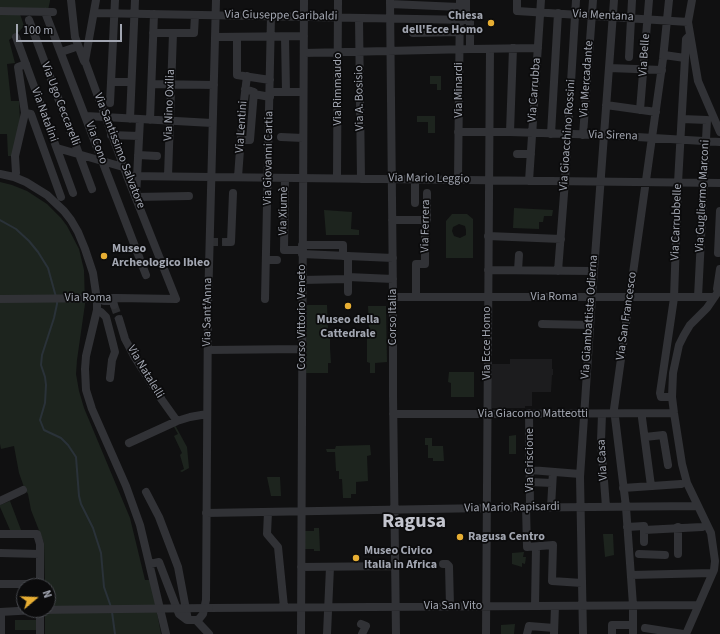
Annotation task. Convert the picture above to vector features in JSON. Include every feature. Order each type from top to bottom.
[{"type":"street","points":[[61,52],[80,48],[75,36],[71,0]]},
{"type":"street","name":"Via Santissimo Salvatore","points":[[96,0],[94,13],[80,48],[126,176],[136,197],[176,299]]},
{"type":"street","points":[[110,102],[115,0]]},
{"type":"street","points":[[128,118],[135,0]]},
{"type":"street","name":"Via Sant'Anna","points":[[192,620],[203,614],[206,600],[208,350],[216,0]]},
{"type":"street","name":"Corso Vittorio Veneto","points":[[301,634],[304,0]]},
{"type":"street","name":"Via Rimmaudo","points":[[337,178],[338,0]]},
{"type":"street","points":[[465,49],[466,0]]},
{"type":"street","name":"Via Mentana","points":[[517,0],[517,10],[688,22]]},
{"type":"street","name":"Via Carrubba","points":[[529,181],[541,0]]},
{"type":"street","name":"Via Gioacchino Rossini","points":[[558,270],[576,0]]},
{"type":"street","name":"Via Mercadante","points":[[583,135],[593,0]]},
{"type":"street","name":"Via Giambattista Odierna","points":[[583,634],[580,474],[614,0]]},
{"type":"street","points":[[628,56],[632,0]]},
{"type":"street","name":"Via Belle","points":[[640,110],[649,0]]},
{"type":"street","name":"Via San Francesco","points":[[612,634],[612,625],[633,629],[633,606],[626,507],[615,413],[616,389],[662,70],[669,0]]},
{"type":"street","points":[[692,0],[688,22],[698,81],[720,132]]},
{"type":"street","points":[[390,2],[460,4]]},
{"type":"street","name":"Corso Italia","points":[[390,2],[396,634]]},
{"type":"street","name":"Via Minardi","points":[[458,180],[458,132],[465,49],[459,32],[465,20],[460,4]]},
{"type":"street","name":"Via Cono","points":[[0,11],[49,12],[61,52],[146,275]]},
{"type":"street","name":"Via Giuseppe Garibaldi","points":[[94,13],[465,20]]},
{"type":"street","points":[[551,134],[558,13]]},
{"type":"street","points":[[151,120],[154,14]]},
{"type":"street","points":[[153,33],[194,33],[195,15]]},
{"type":"street","name":"Via Giovanni Cartia","points":[[265,299],[271,16]]},
{"type":"street","name":"Via A. Bosisio","points":[[359,18],[361,179]]},
{"type":"street","name":"Via Ugo Ceccarelli","points":[[29,20],[92,189]]},
{"type":"street","points":[[413,33],[459,32]]},
{"type":"street","name":"Via Nino Oxilia","points":[[168,176],[173,33]]},
{"type":"street","name":"Via Carrubbelle","points":[[672,397],[661,398],[660,393],[674,298],[678,182],[686,39],[690,35]]},
{"type":"street","points":[[215,37],[304,36]]},
{"type":"street","name":"Via Natalini","points":[[16,37],[73,193]]},
{"type":"street","points":[[237,37],[237,75],[270,80]]},
{"type":"street","points":[[285,37],[286,92]]},
{"type":"street","points":[[510,48],[510,132]]},
{"type":"street","points":[[304,53],[538,48]]},
{"type":"street","name":"Via Ecce Homo","points":[[486,634],[490,50]]},
{"type":"street","points":[[664,55],[685,58]]},
{"type":"street","points":[[14,177],[16,173],[15,156],[25,113],[18,67],[26,64]]},
{"type":"street","points":[[609,68],[662,70]]},
{"type":"street","name":"Via Lentini","points":[[238,177],[247,76]]},
{"type":"street","points":[[111,82],[130,81]]},
{"type":"street","points":[[152,83],[214,85]]},
{"type":"street","points":[[245,89],[254,92],[254,94],[304,92]]},
{"type":"street","points":[[241,140],[250,140],[254,94]]},
{"type":"street","points":[[606,105],[656,112]]},
{"type":"street","points":[[25,113],[31,114],[61,197]]},
{"type":"street","points":[[86,116],[212,123]]},
{"type":"street","points":[[140,119],[136,136],[141,155],[137,176],[136,197],[189,196]]},
{"type":"street","name":"Via Gugliermo Marconi","points":[[682,119],[707,120],[698,297]]},
{"type":"street","name":"Via Sirena","points":[[458,132],[604,135],[720,142]]},
{"type":"street","points":[[111,135],[136,136]]},
{"type":"street","points":[[281,137],[303,138]]},
{"type":"street","points":[[57,148],[123,167]]},
{"type":"street","points":[[517,154],[531,154]]},
{"type":"street","points":[[141,155],[157,156]]},
{"type":"street","points":[[0,174],[14,177],[26,182],[47,195],[71,220],[85,248],[93,273],[97,300],[97,310],[86,356],[86,390],[92,409],[133,503],[150,564],[166,634]]},
{"type":"street","name":"Via Mario Leggio","points":[[126,176],[415,179],[426,186],[458,180],[720,183]]},
{"type":"street","name":"Via Xiumè","points":[[285,178],[284,250],[302,250]]},
{"type":"street","points":[[415,179],[415,203]]},
{"type":"street","name":"Via Ferrera","points":[[416,297],[416,264],[425,264],[425,220],[427,220],[426,186]]},
{"type":"street","points":[[226,242],[231,242],[233,193]]},
{"type":"street","points":[[718,252],[720,211]]},
{"type":"street","points":[[392,220],[425,220]]},
{"type":"street","points":[[488,236],[560,239]]},
{"type":"street","points":[[302,250],[345,256],[393,258]]},
{"type":"street","points":[[518,270],[519,255]]},
{"type":"street","points":[[345,256],[348,292]]},
{"type":"street","points":[[266,260],[277,260]]},
{"type":"street","points":[[645,628],[684,634],[712,573],[715,561],[711,533],[688,483],[682,464],[672,397],[673,373],[679,345],[690,325],[703,312],[718,293],[717,289],[720,269]]},
{"type":"street","points":[[488,270],[594,271]]},
{"type":"street","points":[[302,280],[348,278],[393,279]]},
{"type":"street","name":"Via Roma","points":[[393,297],[592,296],[674,298],[698,297],[718,293]]},
{"type":"street","name":"Via Roma","points":[[0,298],[116,302],[176,299]]},
{"type":"street","points":[[97,300],[116,302]]},
{"type":"street","points":[[97,310],[106,317],[114,346],[115,352],[112,360],[110,378]]},
{"type":"street","name":"Via Natalelli","points":[[119,319],[125,339],[134,356],[177,421]]},
{"type":"street","points":[[542,324],[590,325]]},
{"type":"street","points":[[208,350],[302,349]]},
{"type":"street","name":"Via Criscione","points":[[529,413],[530,482],[527,547],[536,547]]},
{"type":"street","name":"Via Giacomo Matteotti","points":[[393,414],[674,413]]},
{"type":"street","points":[[129,443],[177,421],[207,414]]},
{"type":"street","name":"Via Casa","points":[[602,414],[601,441],[606,507]]},
{"type":"street","points":[[642,418],[651,486]]},
{"type":"street","points":[[645,437],[663,435],[668,465]]},
{"type":"street","points":[[530,470],[580,474]]},
{"type":"street","points":[[551,507],[553,472]]},
{"type":"street","points":[[530,482],[552,483]]},
{"type":"street","points":[[624,488],[681,484]]},
{"type":"street","points":[[0,501],[23,490]]},
{"type":"street","points":[[146,492],[159,517],[178,567],[192,620]]},
{"type":"street","name":"Via Mario Rapisardi","points":[[206,513],[528,507],[698,506]]},
{"type":"street","points":[[268,512],[267,534],[278,547],[284,607]]},
{"type":"street","points":[[627,527],[644,526],[644,542]]},
{"type":"street","points":[[644,530],[678,527],[702,527]]},
{"type":"street","points":[[678,527],[678,554]]},
{"type":"street","points":[[0,534],[37,534],[40,544],[40,578]]},
{"type":"street","points":[[535,606],[536,547],[553,545],[552,581],[582,583]]},
{"type":"street","points":[[0,553],[40,554]]},
{"type":"street","points":[[639,554],[664,554]]},
{"type":"street","points":[[150,564],[159,562],[182,618],[192,620],[209,634]]},
{"type":"street","points":[[443,564],[447,564],[449,566],[450,606]]},
{"type":"street","points":[[301,567],[396,566]]},
{"type":"street","points":[[327,634],[327,607],[330,567]]},
{"type":"street","points":[[631,575],[712,573]]},
{"type":"street","points":[[0,584],[16,584]]},
{"type":"street","name":"Via San Vito","points":[[56,610],[697,605]]},
{"type":"street","points":[[527,634],[529,626],[554,631],[555,606]]},
{"type":"street","name":"Via San Vito","points":[[0,612],[16,611]]},
{"type":"street","points":[[0,612],[1,634]]},
{"type":"street","points":[[40,618],[40,634]]},
{"type":"street","points":[[361,624],[366,626],[362,634]]},
{"type":"shaded area","points":[[0,0],[50,1],[48,10],[0,8]]},
{"type":"shaded area","points":[[0,13],[20,14],[24,26],[9,40],[15,63],[7,64],[11,101],[19,101],[20,121],[12,156],[8,156],[7,134],[0,134]]},
{"type":"shaded area","points":[[430,76],[441,76],[441,90],[437,90],[437,84],[430,84]]},
{"type":"shaded area","points":[[417,116],[435,116],[435,133],[428,133],[428,122],[417,122]]},
{"type":"shaded area","points":[[0,182],[27,191],[47,204],[67,226],[79,249],[84,270],[85,304],[76,374],[79,391],[84,408],[130,518],[145,580],[151,580],[161,634],[45,634],[45,618],[56,618],[56,578],[45,578],[44,543],[31,510],[28,494],[19,473],[14,446],[1,449]]},
{"type":"shaded area","points":[[514,208],[553,210],[552,216],[544,216],[543,222],[539,222],[539,229],[513,228]]},
{"type":"shaded area","points":[[324,210],[352,212],[351,229],[359,230],[359,235],[326,235]]},
{"type":"shaded area","points":[[452,214],[467,214],[473,219],[473,258],[446,258],[446,221]],"holes":[[[459,224],[465,226],[466,235],[460,238],[454,236],[452,231],[453,227]]]},
{"type":"shaded area","points":[[307,305],[327,305],[328,330],[330,331],[331,363],[328,363],[328,373],[306,373]]},
{"type":"shaded area","points":[[368,306],[386,306],[387,362],[375,363],[375,373],[370,373],[370,363],[367,362],[367,330],[369,330]]},
{"type":"shaded area","points":[[510,359],[552,359],[553,375],[551,392],[532,392],[532,406],[525,406],[525,408],[492,408],[492,364],[510,364]]},
{"type":"shaded area","points":[[449,372],[474,372],[474,397],[451,397],[451,383],[448,382]]},
{"type":"shaded area","points":[[175,425],[187,447],[189,468],[182,472],[180,471],[184,469],[180,455],[182,453],[174,436],[178,434],[174,427]]},
{"type":"shaded area","points":[[516,435],[516,454],[509,454],[509,436]]},
{"type":"shaded area","points":[[425,438],[432,438],[432,446],[443,446],[444,461],[433,461],[433,458],[428,458],[428,445],[425,445]]},
{"type":"shaded area","points":[[370,445],[371,455],[367,456],[368,481],[356,482],[356,494],[351,494],[351,498],[343,498],[342,479],[339,479],[339,471],[336,471],[335,452],[327,452],[326,449],[335,449],[336,446]]},
{"type":"shaded area","points":[[267,477],[280,477],[281,496],[271,496]]},
{"type":"shaded area","points":[[10,501],[21,530],[10,530],[0,507],[0,505]]},
{"type":"shaded area","points":[[314,528],[319,528],[320,551],[305,549],[305,531],[314,531]]},
{"type":"shaded area","points":[[603,534],[613,534],[614,555],[605,557]]},
{"type":"shaded area","points":[[524,552],[523,557],[526,557],[525,564],[522,563],[522,567],[512,564],[512,553]]},
{"type":"shaded area","points":[[15,620],[37,620],[37,630],[15,630]]},
{"type":"shaded area","points":[[515,624],[514,634],[501,634],[501,625]]},
{"type":"waterway","points":[[0,220],[16,229],[38,252],[48,268],[56,297]]},
{"type":"waterway","points":[[57,301],[54,318],[42,355],[41,365],[46,385],[45,403],[40,420],[44,430],[61,438],[76,457],[79,496],[81,504],[93,528],[101,553],[104,587],[111,607]]},
{"type":"waterway","points":[[112,612],[115,634]]},
{"type":"tunnel","points":[[210,242],[226,242]]},
{"type":"tunnel","points":[[114,305],[119,319]]},
{"type":"place","name":"Chiesa dell'Ecce Homo","points":[[491,23]]},
{"type":"place","name":"Museo Archeologico Ibleo","points":[[104,256]]},
{"type":"place","name":"Museo della Cattedrale","points":[[348,306]]},
{"type":"place","name":"Ragusa Centro","points":[[460,537]]},
{"type":"place","name":"Museo Civico Italia in Africa","points":[[356,558]]},
{"type":"district","name":"Ragusa","points":[[414,523]]}]
